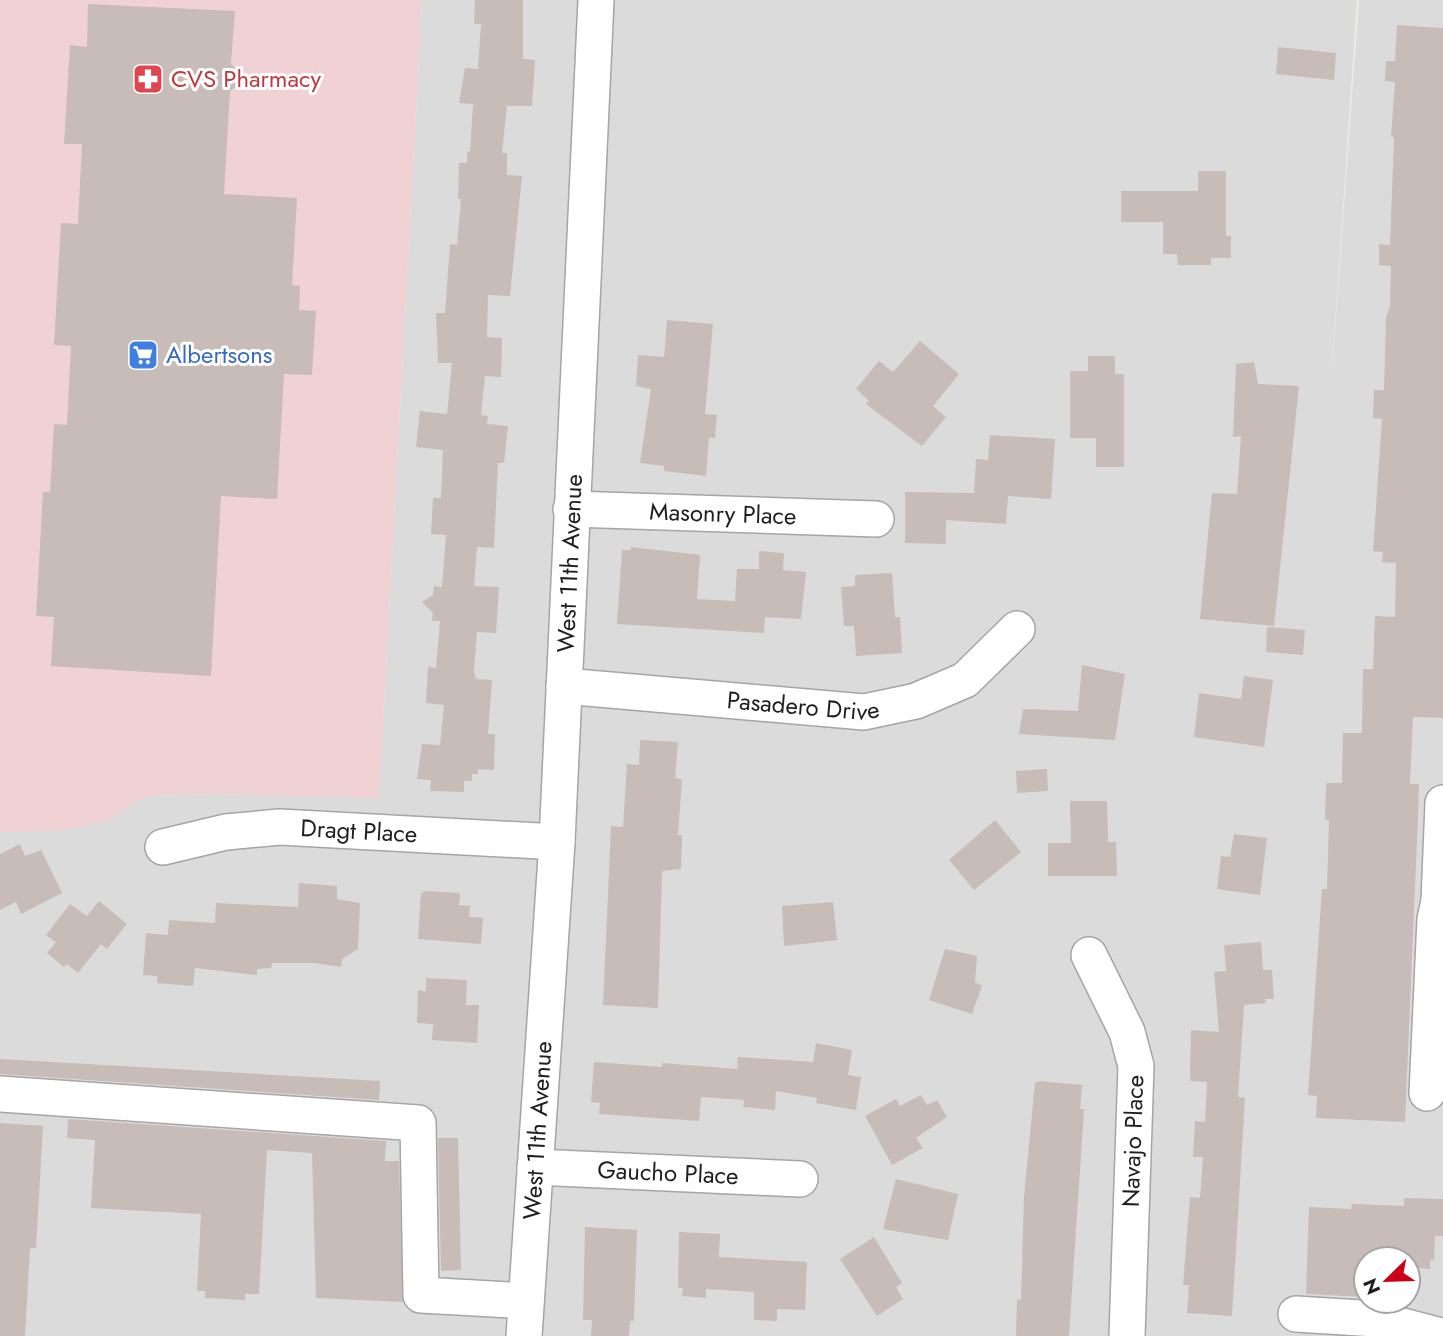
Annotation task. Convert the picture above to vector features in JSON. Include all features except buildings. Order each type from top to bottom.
[{"type":"street","name":"West 11th Avenue","points":[[524,1336],[557,842],[596,0]]},
{"type":"street","name":"Masonry Place","points":[[571,509],[876,519]]},
{"type":"street","name":"Pasadero Drive","points":[[564,685],[864,712],[916,701],[965,681],[1017,629]]},
{"type":"street","points":[[1427,1093],[1435,919],[1441,901],[1443,803]]},
{"type":"street","name":"Dragt Place","points":[[163,847],[226,832],[280,827],[557,842]]},
{"type":"street","name":"Navajo Place","points":[[1089,955],[1127,1032],[1136,1066],[1127,1336]]},
{"type":"street","points":[[0,1094],[418,1123],[421,1295],[526,1301]]},
{"type":"street","name":"Gaucho Place","points":[[535,1167],[800,1180]]},
{"type":"street","points":[[1296,1314],[1376,1319],[1441,1336]]},
{"type":"shaded area","points":[[0,0],[422,0],[379,798],[214,794],[153,796],[136,801],[111,820],[66,830],[0,832]]},
{"type":"shaded area","points":[[422,0],[1357,0],[1328,427],[1359,0],[1443,0],[1443,1336],[0,1336],[0,832],[66,829],[111,820],[136,801],[153,796],[214,794],[379,797]]},
{"type":"place","name":"CVS Pharmacy","points":[[148,79]]},
{"type":"place","name":"Albertsons","points":[[143,355]]}]
